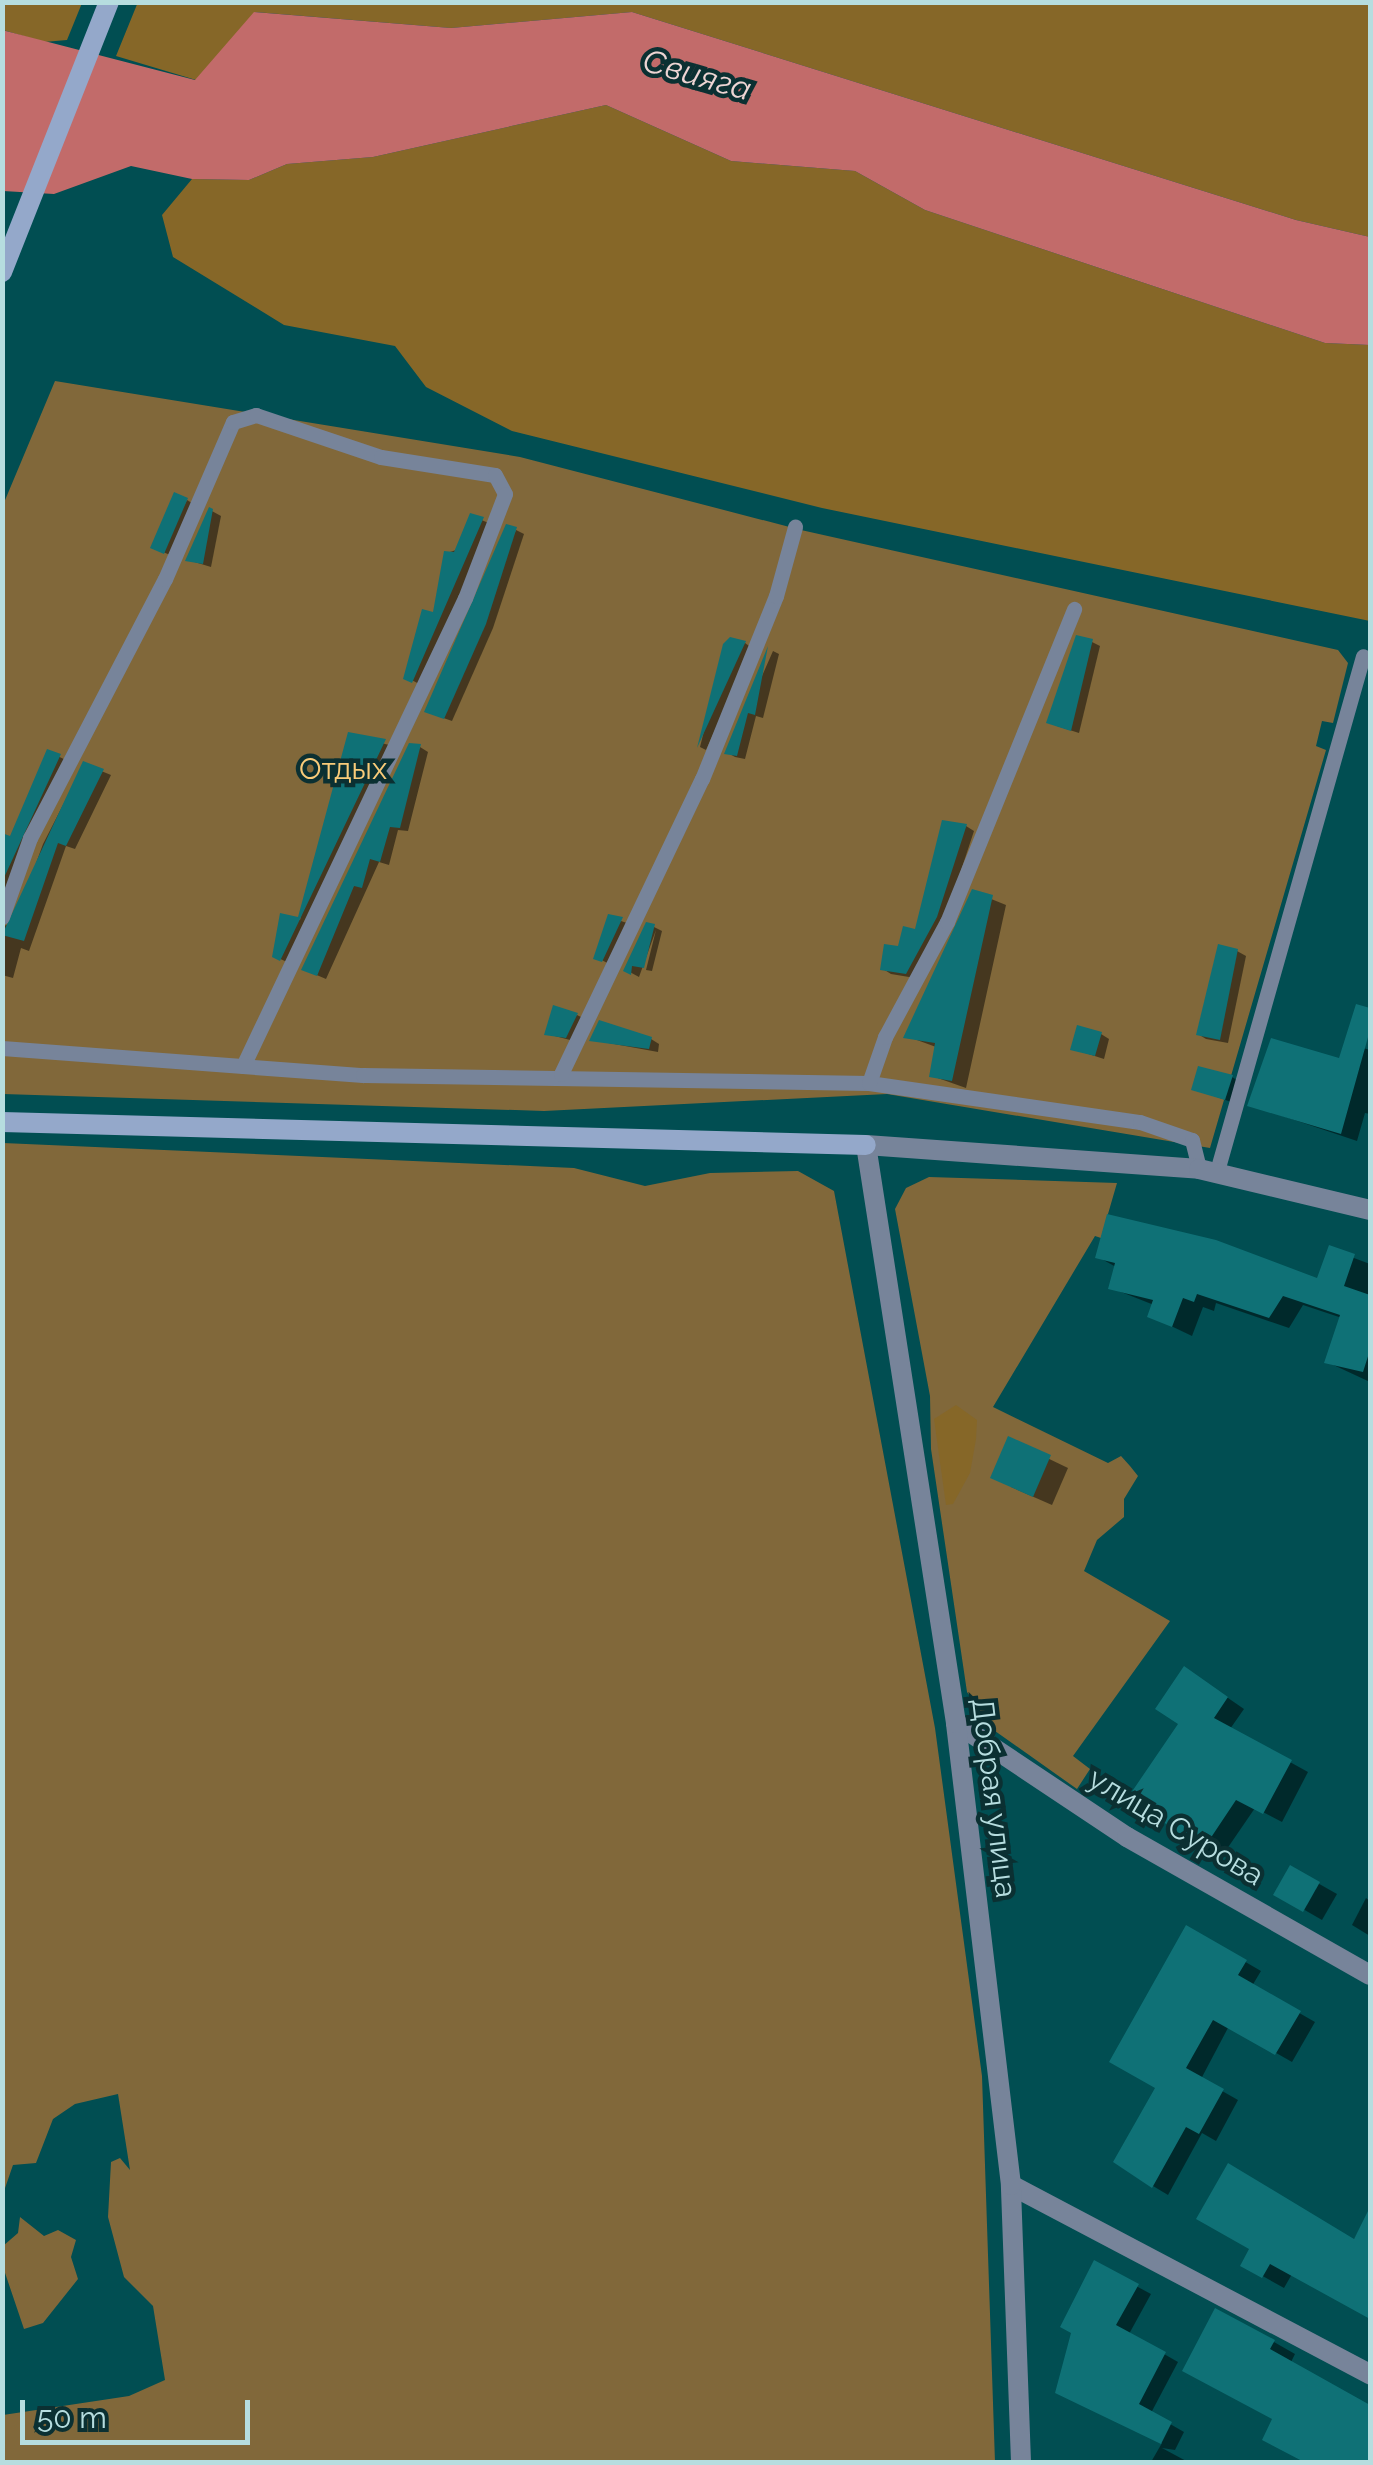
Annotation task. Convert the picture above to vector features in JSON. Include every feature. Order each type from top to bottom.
[{"type":"street","points":[[2,272],[109,2]]},
{"type":"street","points":[[2,1122],[866,1145],[1208,1170],[1370,1210]]},
{"type":"street","name":"Добрая улица","points":[[866,1145],[956,1723],[1011,2184],[1021,2462]]},
{"type":"street","name":"улица Сурова","points":[[956,1723],[1127,1837],[1370,1975]]},
{"type":"street","points":[[1011,2184],[1370,2374]]},
{"type":"lane","points":[[2,917],[30,838],[165,580],[233,422],[256,415],[382,457],[495,476],[505,494],[465,598],[243,1066]]},
{"type":"lane","points":[[561,1074],[702,779],[776,596],[795,526]]},
{"type":"lane","points":[[869,1083],[885,1037],[947,922],[1074,609]]},
{"type":"lane","points":[[1208,1170],[1363,656]]},
{"type":"lane","points":[[2,1048],[363,1075],[561,1074],[869,1083],[1140,1122],[1192,1140],[1208,1170]]},
{"type":"green space","name":"Отдых","points":[[55,381],[520,457],[801,530],[1338,650],[1348,663],[1333,723],[1322,721],[1316,746],[1326,750],[1210,1148],[887,1094],[544,1111],[3,1094],[3,505]]},
{"type":"green space","points":[[3,1143],[574,1168],[645,1186],[710,1173],[798,1171],[834,1191],[935,1728],[982,2076],[995,2462],[3,2462],[3,2415],[129,2396],[165,2380],[153,2306],[124,2277],[108,2217],[111,2162],[120,2158],[130,2170],[118,2094],[75,2104],[53,2119],[36,2163],[13,2165],[3,2194]]},
{"type":"green space","points":[[929,1177],[1117,1183],[1101,1238],[1095,1236],[993,1407],[1108,1463],[1121,1456],[1130,1466],[1138,1476],[1124,1499],[1124,1517],[1097,1540],[1084,1571],[1170,1621],[1073,1756],[1090,1769],[1077,1789],[995,1731],[967,1692],[931,1449],[930,1396],[895,1209],[906,1188]]},
{"type":"green space","points":[[20,2217],[44,2236],[58,2230],[76,2240],[71,2257],[78,2279],[43,2323],[24,2329],[2,2264],[3,2246],[18,2233]]},
{"type":"shaded area","points":[[138,2],[1370,3],[1370,237],[1296,220],[632,12],[451,28],[255,12],[196,80],[116,56]]},
{"type":"shaded area","points":[[2,3],[82,3],[67,40],[44,42],[3,30]]},
{"type":"shaded area","points":[[606,105],[731,161],[855,171],[925,210],[1325,343],[1370,345],[1370,621],[822,508],[512,431],[426,387],[395,346],[284,325],[173,257],[162,215],[192,179],[249,180],[287,164],[373,157]]},
{"type":"shaded area","points":[[956,1405],[977,1420],[976,1439],[970,1473],[953,1504],[946,1505],[934,1419]]},
{"type":"water","name":"Свияга","points":[[254,12],[451,28],[632,12],[1296,220],[1370,237],[1370,345],[1325,343],[925,210],[855,171],[731,161],[606,105],[373,157],[287,164],[249,180],[192,179],[131,166],[54,194],[3,191],[2,30],[195,80]]},
{"type":"building","points":[[174,492],[188,498],[164,554],[150,548]]},
{"type":"building","points":[[209,507],[213,509],[203,564],[185,561]]},
{"type":"building","points":[[470,513],[484,517],[412,683],[403,679],[422,609],[433,612],[444,551],[454,552]]},
{"type":"building","points":[[506,524],[517,527],[486,624],[444,719],[424,712]]},
{"type":"building","points":[[1076,635],[1093,639],[1071,731],[1046,723]]},
{"type":"building","points":[[730,637],[746,641],[697,748],[723,644]]},
{"type":"building","points":[[768,646],[755,715],[748,713],[737,756],[724,754]]},
{"type":"building","points":[[348,732],[386,739],[280,961],[272,957],[280,913],[298,917]]},
{"type":"building","points":[[409,743],[421,744],[400,828],[390,827],[380,862],[370,859],[362,888],[354,886],[317,976],[301,970]]},
{"type":"building","points":[[47,749],[61,754],[2,882],[2,833],[10,836]]},
{"type":"building","points":[[83,761],[104,769],[66,846],[58,843],[24,941],[2,935]]},
{"type":"building","points":[[942,820],[967,824],[937,917],[906,974],[880,970],[884,944],[898,946],[903,926],[915,929]]},
{"type":"building","points":[[972,889],[993,895],[952,1081],[929,1077],[935,1043],[903,1038]]},
{"type":"building","points":[[608,914],[623,917],[602,962],[593,959]]},
{"type":"building","points":[[646,922],[655,924],[644,968],[632,966],[631,975],[623,971]]},
{"type":"building","points":[[1218,944],[1238,949],[1220,1040],[1196,1035]]},
{"type":"building","points":[[1356,1004],[1370,1008],[1370,1030],[1341,1134],[1247,1106],[1271,1038],[1339,1058]]},
{"type":"building","points":[[553,1005],[578,1013],[566,1038],[544,1035]]},
{"type":"building","points":[[599,1020],[652,1037],[649,1049],[589,1041]]},
{"type":"building","points":[[1077,1025],[1102,1032],[1095,1056],[1070,1050]]},
{"type":"building","points":[[1198,1066],[1233,1075],[1225,1100],[1191,1090]]},
{"type":"building","points":[[1107,1214],[1216,1240],[1317,1278],[1329,1245],[1355,1254],[1344,1286],[1370,1295],[1370,1350],[1363,1372],[1324,1363],[1340,1315],[1283,1296],[1269,1318],[1197,1294],[1194,1302],[1183,1298],[1172,1327],[1147,1317],[1153,1300],[1108,1289],[1115,1263],[1095,1258]]},
{"type":"building","points":[[1008,1436],[1051,1455],[1033,1497],[990,1478]]},
{"type":"building","points":[[1184,1666],[1228,1697],[1214,1718],[1292,1760],[1263,1814],[1236,1800],[1200,1854],[1131,1793],[1178,1724],[1155,1709]]},
{"type":"building","points":[[1290,1865],[1320,1882],[1303,1912],[1273,1895]]},
{"type":"building","points":[[1186,1925],[1247,1960],[1238,1975],[1301,2011],[1275,2055],[1213,2020],[1186,2068],[1224,2089],[1199,2134],[1186,2127],[1152,2188],[1113,2162],[1155,2088],[1109,2062]]},
{"type":"building","points":[[1228,2163],[1354,2239],[1370,2207],[1370,2319],[1270,2264],[1262,2278],[1240,2266],[1249,2249],[1196,2219]]},
{"type":"building","points":[[1094,2260],[1139,2284],[1116,2325],[1166,2352],[1139,2404],[1172,2422],[1161,2444],[1055,2393],[1071,2333],[1060,2327]]},
{"type":"building","points":[[1215,2308],[1275,2340],[1270,2349],[1370,2405],[1370,2462],[1304,2462],[1262,2440],[1272,2419],[1182,2371]]}]
